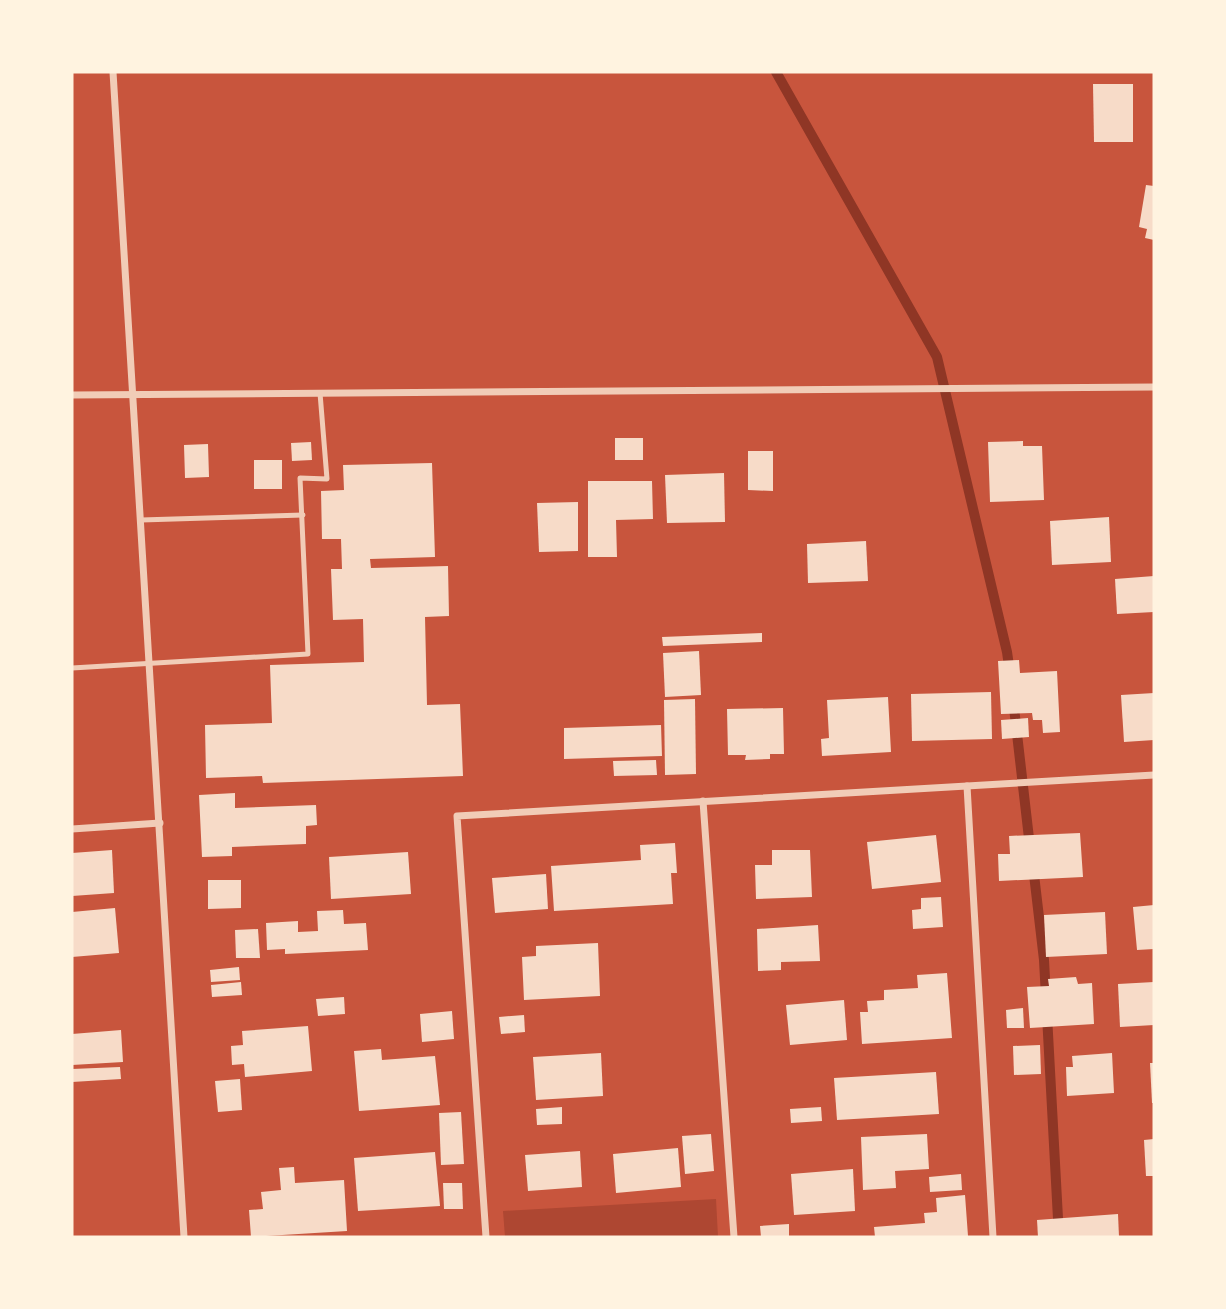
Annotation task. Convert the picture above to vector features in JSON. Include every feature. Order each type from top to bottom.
[{"type":"street","points":[[113,72],[184,1237]]},
{"type":"street","points":[[72,395],[1154,387]]},
{"type":"street","points":[[486,1237],[457,816],[1154,775]]},
{"type":"street","points":[[967,786],[993,1237]]},
{"type":"street","points":[[703,802],[734,1237]]},
{"type":"street","points":[[72,829],[160,823]]},
{"type":"lane","points":[[72,668],[308,654],[300,478],[327,479],[320,393]]},
{"type":"lane","points":[[141,520],[303,515]]},
{"type":"shaded area","points":[[716,1199],[718,1237],[505,1237],[503,1211]]},
{"type":"building","points":[[1093,84],[1133,84],[1133,142],[1094,142]]},
{"type":"building","points":[[1146,185],[1154,186],[1154,240],[1145,238],[1147,229],[1139,227]]},
{"type":"building","points":[[615,438],[643,438],[643,460],[615,460]]},
{"type":"building","points":[[1023,441],[1023,446],[1042,446],[1044,500],[990,502],[988,442]]},
{"type":"building","points":[[311,442],[312,460],[292,461],[291,443]]},
{"type":"building","points":[[208,444],[209,477],[185,478],[184,445]]},
{"type":"building","points":[[748,451],[773,451],[773,491],[748,490]]},
{"type":"building","points":[[254,460],[282,460],[282,489],[254,489]]},
{"type":"building","points":[[432,463],[435,557],[370,559],[371,568],[448,566],[449,616],[425,617],[427,705],[460,704],[463,776],[263,783],[262,776],[206,778],[205,725],[272,723],[270,665],[364,662],[363,619],[333,620],[331,569],[342,569],[341,539],[322,539],[321,491],[344,490],[343,465]]},
{"type":"building","points":[[724,473],[725,522],[667,523],[665,475]]},
{"type":"building","points":[[588,481],[652,481],[653,519],[616,520],[617,557],[588,557]]},
{"type":"building","points":[[578,502],[578,551],[539,552],[537,503]]},
{"type":"building","points":[[1109,517],[1111,562],[1052,565],[1050,521]]},
{"type":"building","points":[[866,541],[868,581],[808,583],[807,544]]},
{"type":"building","points":[[1154,576],[1154,612],[1117,614],[1115,579]]},
{"type":"building","points":[[762,633],[762,642],[663,646],[662,637]]},
{"type":"building","points":[[699,651],[701,695],[665,697],[663,653]]},
{"type":"building","points":[[1019,660],[1020,673],[1057,671],[1060,732],[1043,733],[1042,720],[1033,720],[1032,713],[1001,714],[998,661]]},
{"type":"building","points":[[991,692],[992,739],[912,741],[911,694]]},
{"type":"building","points":[[1154,693],[1154,740],[1124,742],[1121,695]]},
{"type":"building","points":[[888,697],[891,752],[822,756],[821,739],[829,738],[827,700]]},
{"type":"building","points":[[695,699],[696,774],[665,775],[664,700]]},
{"type":"building","points":[[783,708],[784,754],[770,754],[770,759],[745,760],[746,755],[728,755],[727,709]]},
{"type":"building","points":[[1028,718],[1029,737],[1002,739],[1001,720]]},
{"type":"building","points":[[661,725],[662,756],[564,759],[564,728]]},
{"type":"building","points":[[656,760],[657,775],[614,776],[613,761]]},
{"type":"building","points":[[235,793],[235,808],[316,805],[317,825],[306,826],[306,844],[232,847],[232,856],[202,857],[199,795]]},
{"type":"building","points":[[1080,833],[1083,877],[999,881],[998,854],[1010,854],[1009,836]]},
{"type":"building","points":[[936,835],[941,882],[872,889],[867,842]]},
{"type":"building","points":[[675,843],[677,873],[671,873],[673,904],[554,911],[551,866],[641,860],[640,845]]},
{"type":"building","points":[[112,850],[114,893],[72,896],[72,853]]},
{"type":"building","points":[[772,850],[810,850],[812,897],[756,899],[755,865],[772,865]]},
{"type":"building","points":[[408,852],[411,894],[331,899],[329,857]]},
{"type":"building","points":[[546,874],[548,909],[495,913],[492,878]]},
{"type":"building","points":[[208,880],[241,880],[241,908],[208,909]]},
{"type":"building","points":[[941,897],[943,927],[913,929],[912,910],[921,909],[921,898]]},
{"type":"building","points":[[1154,905],[1154,949],[1137,950],[1133,907]]},
{"type":"building","points":[[115,908],[119,953],[72,957],[72,912]]},
{"type":"building","points":[[343,910],[344,924],[366,923],[368,950],[285,954],[285,949],[267,950],[266,923],[298,921],[298,932],[318,931],[317,911]]},
{"type":"building","points":[[1105,912],[1107,954],[1046,957],[1044,915]]},
{"type":"building","points":[[818,925],[820,961],[781,962],[781,970],[758,971],[757,929]]},
{"type":"building","points":[[258,929],[260,958],[236,958],[235,930]]},
{"type":"building","points":[[598,943],[600,996],[524,1000],[522,957],[536,956],[536,946]]},
{"type":"building","points":[[239,967],[240,980],[211,982],[210,970]]},
{"type":"building","points":[[947,973],[952,1038],[862,1044],[860,1012],[868,1012],[867,1001],[884,1000],[884,990],[918,988],[917,975]]},
{"type":"building","points":[[1076,977],[1078,984],[1092,983],[1094,1024],[1030,1028],[1027,987],[1049,986],[1048,979]]},
{"type":"building","points":[[241,982],[242,995],[212,997],[211,985]]},
{"type":"building","points":[[1154,982],[1154,1025],[1120,1027],[1118,984]]},
{"type":"building","points":[[344,997],[345,1014],[318,1016],[316,999]]},
{"type":"building","points":[[844,1000],[847,1040],[790,1045],[786,1005]]},
{"type":"building","points":[[1023,1008],[1024,1028],[1007,1028],[1006,1010]]},
{"type":"building","points":[[452,1011],[454,1039],[422,1042],[420,1014]]},
{"type":"building","points":[[524,1015],[525,1032],[501,1034],[499,1017]]},
{"type":"building","points":[[308,1026],[312,1071],[245,1077],[244,1064],[232,1065],[231,1046],[243,1045],[242,1031]]},
{"type":"building","points":[[121,1030],[123,1062],[72,1065],[72,1034]]},
{"type":"building","points":[[1040,1045],[1041,1074],[1014,1075],[1013,1046]]},
{"type":"building","points":[[381,1049],[382,1060],[435,1056],[440,1105],[359,1111],[354,1051]]},
{"type":"building","points":[[601,1053],[603,1096],[536,1100],[533,1057]]},
{"type":"building","points":[[1112,1053],[1114,1093],[1067,1096],[1066,1067],[1073,1067],[1072,1056]]},
{"type":"building","points":[[1150,1063],[1154,1063],[1154,1103],[1152,1103]]},
{"type":"building","points":[[120,1067],[121,1079],[72,1082],[72,1069]]},
{"type":"building","points":[[936,1072],[939,1114],[837,1120],[834,1078]]},
{"type":"building","points":[[240,1079],[242,1110],[218,1112],[215,1081]]},
{"type":"building","points":[[562,1107],[562,1124],[537,1125],[536,1109]]},
{"type":"building","points":[[821,1107],[822,1121],[791,1123],[790,1109]]},
{"type":"building","points":[[461,1112],[464,1164],[441,1165],[439,1113]]},
{"type":"building","points":[[711,1134],[714,1171],[685,1174],[682,1136]]},
{"type":"building","points":[[927,1134],[929,1169],[895,1171],[896,1188],[863,1190],[861,1137]]},
{"type":"building","points":[[1154,1139],[1154,1176],[1146,1176],[1144,1140]]},
{"type":"building","points":[[678,1148],[681,1187],[616,1193],[613,1154]]},
{"type":"building","points":[[580,1151],[582,1187],[528,1191],[525,1155]]},
{"type":"building","points":[[435,1152],[440,1206],[358,1211],[354,1158]]},
{"type":"building","points":[[294,1167],[295,1183],[344,1180],[347,1231],[251,1237],[249,1210],[263,1209],[261,1192],[281,1190],[279,1168]]},
{"type":"building","points":[[853,1169],[855,1211],[794,1215],[791,1174]]},
{"type":"building","points":[[961,1174],[962,1190],[930,1192],[929,1177]]},
{"type":"building","points":[[443,1183],[462,1183],[463,1209],[444,1209]]},
{"type":"building","points":[[965,1195],[968,1236],[875,1237],[874,1227],[925,1223],[924,1213],[937,1212],[936,1198]]},
{"type":"building","points":[[1118,1214],[1119,1237],[1038,1237],[1037,1220]]},
{"type":"building","points":[[789,1224],[789,1237],[761,1237],[760,1226]]},
{"type":"waterway","points":[[776,72],[937,357],[1010,673]]},
{"type":"waterway","points":[[1013,699],[1030,847]]},
{"type":"waterway","points":[[1033,866],[1044,960],[1059,1237]]}]
